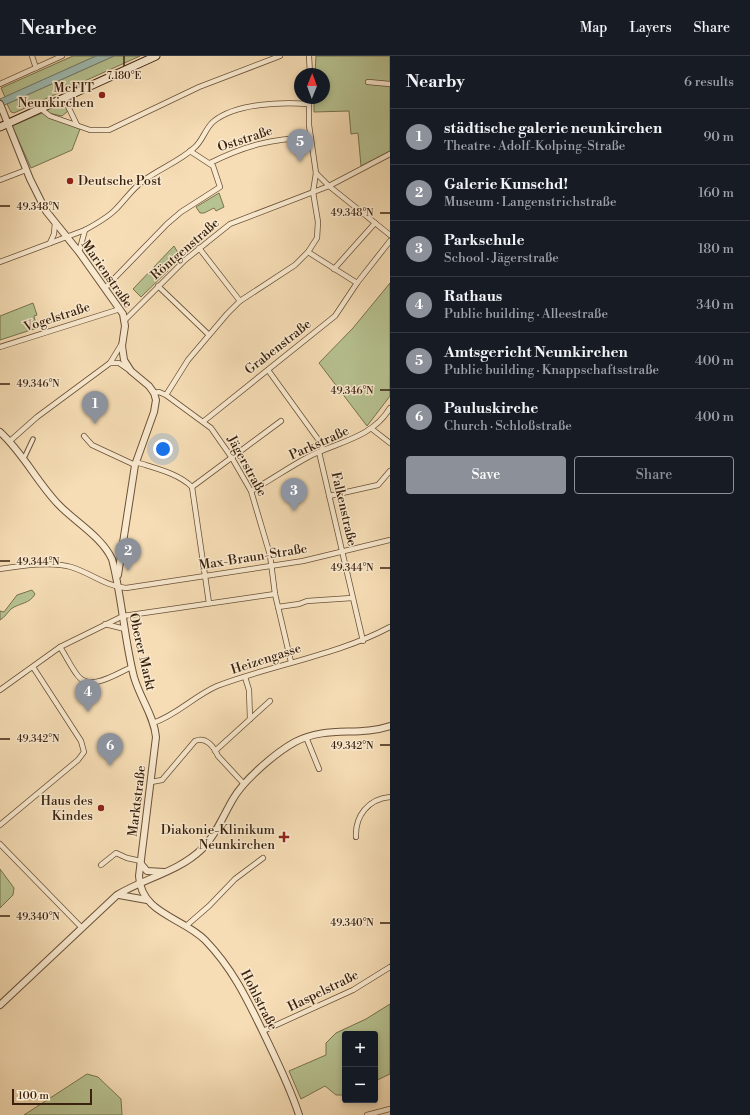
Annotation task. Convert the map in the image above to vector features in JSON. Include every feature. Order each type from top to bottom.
[{"type":"main road","points":[[0,127],[156,56]]},
{"type":"street","points":[[32,56],[36,68]]},
{"type":"street","points":[[0,84],[62,56]]},
{"type":"street","points":[[41,109],[50,116],[90,130],[109,130],[199,87],[280,56]]},
{"type":"street","points":[[309,56],[310,68]]},
{"type":"street","points":[[368,82],[390,84]]},
{"type":"street","points":[[64,98],[77,125]]},
{"type":"street","name":"Marienstraße","points":[[0,104],[37,195],[55,223],[79,252],[120,309],[125,320],[123,337],[119,349],[110,362],[37,417],[10,441]]},
{"type":"street","points":[[0,262],[85,230],[112,213],[141,182],[196,146],[213,122],[226,114],[269,104],[294,104]]},
{"type":"street","points":[[166,395],[184,366],[208,334],[240,301],[276,279],[308,252],[317,238],[318,232],[313,192],[316,173],[308,120],[309,104]]},
{"type":"street","name":"Oststraße","points":[[190,151],[210,163],[260,143],[275,139],[311,138]]},
{"type":"street","name":"Röntgenstraße","points":[[125,320],[158,286],[199,248],[230,224],[329,186],[390,154]]},
{"type":"street","points":[[105,288],[167,224],[181,212],[217,190],[220,184],[210,163]]},
{"type":"street","points":[[0,180],[26,170]]},
{"type":"street","points":[[316,173],[329,186],[390,235]]},
{"type":"street","points":[[50,243],[54,234],[55,223]]},
{"type":"street","points":[[334,269],[375,223]]},
{"type":"street","points":[[79,252],[85,230]]},
{"type":"street","name":"Grabenstraße","points":[[204,421],[335,316],[357,283],[390,241]]},
{"type":"street","points":[[199,248],[240,301]]},
{"type":"street","points":[[308,252],[357,283]]},
{"type":"street","points":[[158,286],[208,334]]},
{"type":"street","name":"Vogelstraße","points":[[0,347],[120,309]]},
{"type":"street","points":[[123,337],[124,360],[131,371]]},
{"type":"street","points":[[110,362],[119,364],[131,371],[149,386],[154,393],[156,400],[154,412],[135,464],[121,550],[118,585]]},
{"type":"street","name":"Falkenstraße","points":[[268,370],[320,442],[342,552],[363,641]]},
{"type":"street","name":"Jägerstraße","points":[[154,393],[159,392],[166,395],[204,421],[216,434],[251,491],[272,566],[278,607],[291,662]]},
{"type":"street","name":"Parkstraße","points":[[251,491],[321,451],[361,436],[372,429],[390,408]]},
{"type":"street","points":[[192,487],[281,421]]},
{"type":"street","points":[[372,429],[390,443]]},
{"type":"street","points":[[0,432],[10,441],[57,503],[107,550],[112,559],[118,585]]},
{"type":"street","points":[[84,436],[92,445],[135,464],[169,474],[192,487],[209,602]]},
{"type":"street","points":[[25,456],[32,439]]},
{"type":"street","points":[[330,496],[378,485],[390,471]]},
{"type":"street","name":"Max-Braun-Straße","points":[[118,585],[126,588],[272,566],[342,552],[390,540]]},
{"type":"street","points":[[107,550],[121,550]]},
{"type":"street","points":[[0,570],[64,565],[118,585]]},
{"type":"street","name":"Oberer Markt","points":[[118,585],[132,667],[138,689],[153,723]]},
{"type":"street","points":[[0,690],[60,647],[123,616],[209,602],[276,594]]},
{"type":"street","points":[[278,607],[330,598],[340,600],[352,598]]},
{"type":"street","points":[[105,624],[125,629]]},
{"type":"street","name":"Heizengasse","points":[[153,723],[164,719],[211,689],[291,662],[363,641],[390,627]]},
{"type":"street","points":[[60,647],[78,676],[87,682],[96,682],[106,679],[132,667]]},
{"type":"street","points":[[0,825],[83,755],[83,744],[33,667]]},
{"type":"street","points":[[244,678],[249,690],[250,719]]},
{"type":"street","points":[[215,750],[270,701]]},
{"type":"street","name":"Marktstraße","points":[[140,883],[141,863],[155,749],[153,723]]},
{"type":"street","points":[[0,1005],[118,895],[140,883],[153,879],[168,871],[189,859],[204,847],[212,837],[233,798],[244,784],[284,750],[306,737],[322,732],[364,731],[390,726]]},
{"type":"street","points":[[306,737],[319,769]]},
{"type":"street","points":[[151,782],[162,780],[176,762],[198,740],[206,740],[218,756],[244,784]]},
{"type":"street","points":[[356,837],[357,824],[364,809],[376,800],[390,797]]},
{"type":"street","points":[[0,844],[82,928]]},
{"type":"street","points":[[101,865],[116,854],[141,863],[147,871],[168,871]]},
{"type":"street","points":[[186,926],[210,906],[235,879],[264,858]]},
{"type":"street","name":"Hohlstraße","points":[[140,883],[147,900],[162,912],[203,938],[230,969],[247,998],[263,1031],[284,1076],[299,1115]]},
{"type":"street","points":[[118,895],[132,896],[147,900]]},
{"type":"street","name":"Haspelstraße","points":[[263,1031],[353,990],[390,967]]},
{"type":"street","points":[[367,1115],[384,1113],[390,1109]]},
{"type":"green space","points":[[73,56],[96,56],[5,97],[1,88]]},
{"type":"green space","points":[[114,56],[140,56],[14,113],[11,112],[7,104]]},
{"type":"green space","points":[[316,56],[390,56],[390,151],[361,166],[358,133],[351,134],[349,111],[314,112],[314,104],[330,104],[330,68],[315,68]]},
{"type":"green space","points":[[64,102],[68,111],[62,116],[48,113],[46,110]]},
{"type":"green space","points":[[42,113],[80,129],[72,150],[31,168],[12,126]]},
{"type":"green space","points":[[219,193],[224,207],[216,211],[214,208],[204,213],[200,213],[196,207]]},
{"type":"green space","points":[[174,246],[181,258],[141,297],[133,289]]},
{"type":"green space","points":[[390,283],[390,396],[367,426],[319,363],[353,328]]},
{"type":"green space","points":[[33,303],[37,315],[34,316],[37,328],[0,340],[0,316]]},
{"type":"green space","points":[[32,590],[35,594],[30,600],[11,609],[0,620],[0,611],[4,612],[17,595]]},
{"type":"green space","points":[[0,869],[14,888],[13,895],[0,908]]},
{"type":"green space","points":[[390,1004],[390,1074],[378,1080],[378,1031],[342,1031],[342,1095],[336,1095],[325,1086],[301,1099],[289,1071],[326,1055],[326,1043],[336,1033],[366,1019]]},
{"type":"green space","points":[[87,1074],[98,1077],[121,1099],[122,1115],[24,1115]]},
{"type":"water","points":[[96,56],[114,56],[0,107],[0,99]]},
{"type":"place","name":"McFIT Neunkirchen","points":[[102,95]]},
{"type":"place","name":"Amtsgericht Neunkirchen","points":[[300,162]]},
{"type":"place","name":"Deutsche Post","points":[[70,181]]},
{"type":"place","name":"städtische galerie neunkirchen","points":[[95,424]]},
{"type":"place","name":"Parkschule","points":[[294,511]]},
{"type":"place","name":"Galerie Kunschd!","points":[[128,571]]},
{"type":"place","name":"Rathaus","points":[[88,712]]},
{"type":"place","name":"Pauluskirche","points":[[110,766]]},
{"type":"place","name":"Haus des Kindes","points":[[101,808]]},
{"type":"place","name":"Diakonie-Klinikum Neunkirchen","points":[[284,837]]}]
